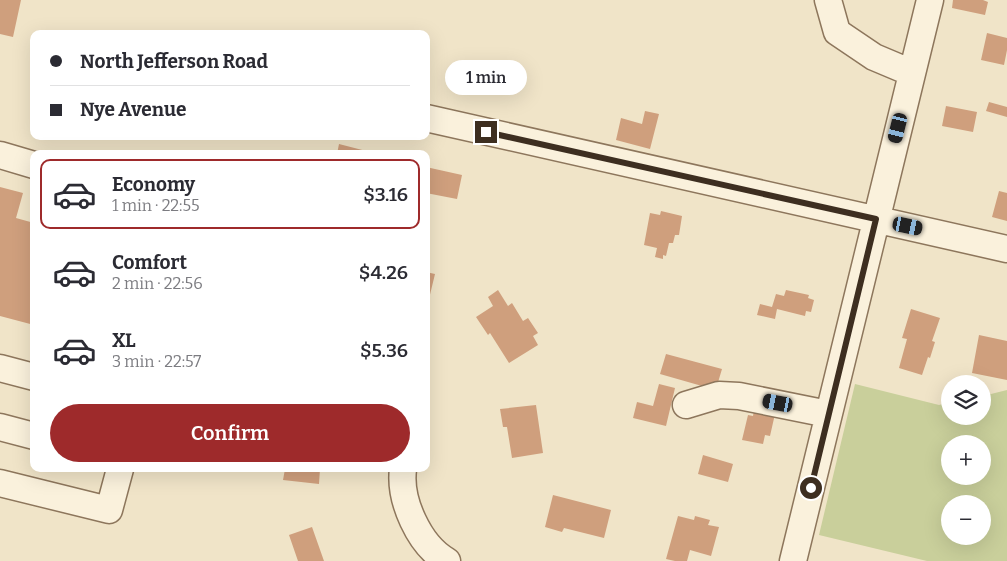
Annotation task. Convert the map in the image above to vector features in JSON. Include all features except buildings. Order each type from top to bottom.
[{"type":"street","points":[[828,0],[837,32],[874,57],[912,74]]},
{"type":"street","points":[[793,561],[930,0]]},
{"type":"street","points":[[430,119],[1007,249]]},
{"type":"street","points":[[0,155],[30,164]]},
{"type":"street","points":[[0,368],[30,375]]},
{"type":"street","points":[[686,405],[719,395],[739,396],[828,414]]},
{"type":"street","points":[[0,427],[30,435]]},
{"type":"street","points":[[0,483],[109,510],[119,472]]},
{"type":"street","points":[[403,472],[402,481],[414,525],[438,556],[447,561]]},
{"type":"green space","points":[[855,384],[941,404],[941,425],[991,425],[991,394],[1007,390],[1007,561],[927,561],[819,535]]},
{"type":"route","points":[[486,132],[876,219],[811,488]]}]
